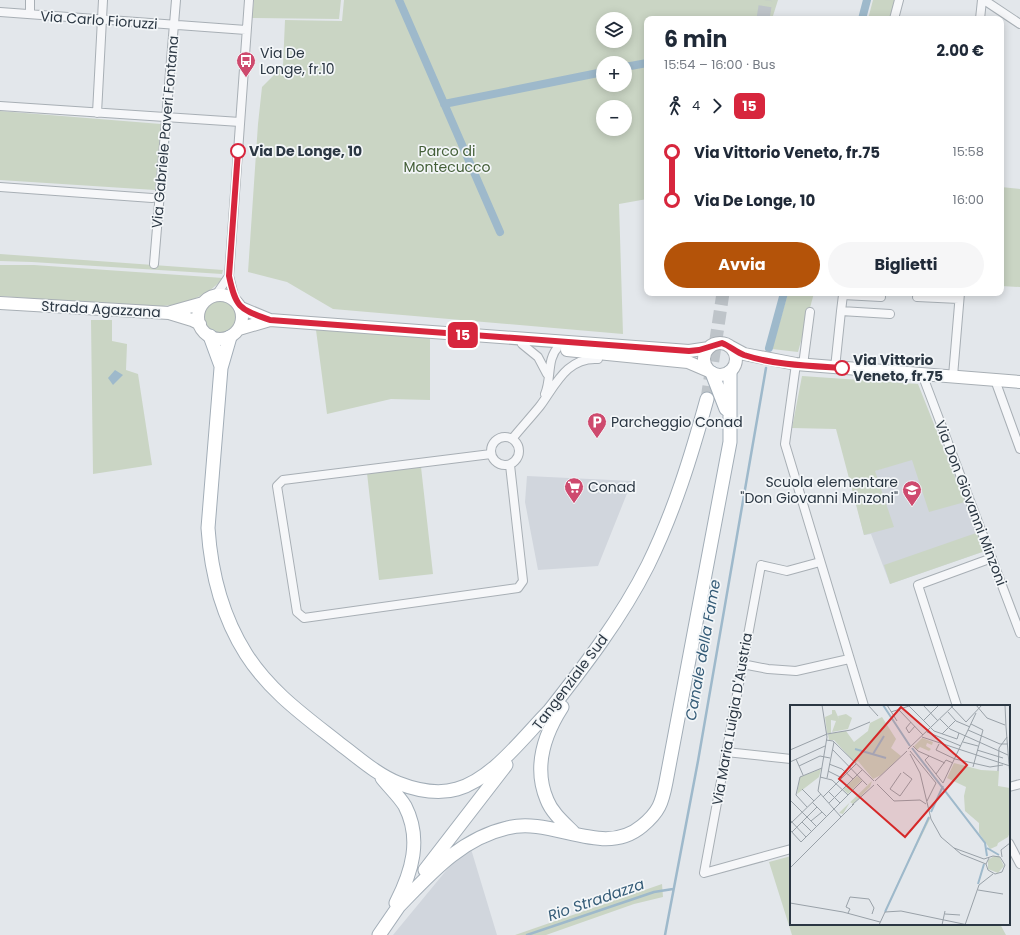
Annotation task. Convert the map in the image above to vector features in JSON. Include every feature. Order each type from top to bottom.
[{"type":"main road","points":[[169,313],[203,303],[216,295],[229,296],[238,304],[270,320],[469,336],[689,351],[709,348],[722,343],[755,360],[835,368],[1020,382]]},
{"type":"main road","name":"Strada Agazzana","points":[[0,303],[169,313],[200,324]]},
{"type":"main road","points":[[203,303],[198,317],[200,324],[210,336],[217,352],[221,368]]},
{"type":"main road","points":[[238,304],[242,322],[234,333],[221,368],[208,528],[212,567],[219,597],[246,653],[260,674],[284,700],[376,772],[404,805],[409,817],[414,847],[409,876],[379,935]]},
{"type":"main road","points":[[210,336],[216,338],[270,320]]},
{"type":"main road","points":[[469,336],[556,349],[688,362],[722,375],[755,360]]},
{"type":"main road","points":[[398,907],[437,867],[459,849],[483,835],[520,825],[547,827],[603,840],[620,838],[635,832],[658,809],[666,782],[730,442],[731,371],[736,362],[736,356],[731,347]]},
{"type":"main road","points":[[709,348],[704,357],[706,367],[711,372],[730,418]]},
{"type":"main road","name":"Tangenziale Sud","points":[[379,935],[398,907],[490,785],[550,710],[622,611],[647,566],[673,510],[691,459],[707,400]]},
{"type":"main road","points":[[574,833],[557,815],[547,801],[542,782],[541,762],[543,747],[552,722],[580,683],[606,635]]},
{"type":"main road","points":[[376,772],[417,790],[436,792],[456,790],[480,779],[496,766],[550,710]]},
{"type":"street","points":[[30,0],[30,14]]},
{"type":"street","points":[[97,113],[103,0]]},
{"type":"street","name":"Via Gabriele Paveri Fontana","points":[[154,264],[176,0]]},
{"type":"street","points":[[238,304],[229,276],[249,0]]},
{"type":"street","points":[[895,16],[899,0]]},
{"type":"street","points":[[980,16],[983,0],[1020,24]]},
{"type":"street","name":"Via Carlo Fioruzzi","points":[[0,12],[246,30]]},
{"type":"street","points":[[0,106],[240,122]]},
{"type":"street","points":[[0,187],[152,198]]},
{"type":"street","points":[[216,295],[229,276]]},
{"type":"street","points":[[835,368],[843,296]]},
{"type":"street","points":[[862,296],[881,297]]},
{"type":"street","points":[[917,297],[959,296],[953,376]]},
{"type":"street","points":[[841,311],[890,314]]},
{"type":"street","points":[[810,312],[785,444],[864,705]]},
{"type":"street","points":[[522,344],[538,357],[545,367],[549,379]]},
{"type":"street","points":[[540,406],[548,387],[551,357],[556,349],[562,345],[613,349],[635,347]]},
{"type":"street","points":[[512,439],[540,406],[557,380],[575,364],[588,358],[611,360],[623,355]]},
{"type":"street","name":"Via Don Giovanni Minzoni","points":[[922,374],[1020,633]]},
{"type":"street","points":[[995,380],[1020,448]]},
{"type":"street","points":[[503,437],[512,439],[518,445],[519,452],[516,460],[510,464],[500,464],[496,462],[491,454],[492,445],[499,438],[503,437]]},
{"type":"street","points":[[491,454],[283,480],[277,486],[297,612],[304,618],[518,588],[523,581],[510,464]]},
{"type":"street","points":[[957,705],[918,585],[992,558]]},
{"type":"street","name":"Via Maria Luigia D'Austria","points":[[790,849],[704,873],[761,565],[787,571],[820,562]]},
{"type":"street","points":[[742,664],[768,669],[796,671],[849,659]]},
{"type":"street","points":[[726,752],[790,759]]},
{"type":"street","points":[[1010,787],[1020,784]]},
{"type":"street","points":[[1010,845],[1020,864]]},
{"type":"shaded area","name":"Scuola elementare \"Don Giovanni Minzoni\"","points":[[944,448],[985,551],[890,584],[871,534],[864,535],[850,479]]},
{"type":"shaded area","name":"Conad","points":[[527,476],[632,481],[598,566],[538,570],[525,502]]},
{"type":"shaded area","points":[[471,849],[497,935],[393,935],[454,861]]},
{"type":"green space","points":[[254,0],[341,0],[339,19],[252,18]]},
{"type":"green space","name":"Parco di Montecucco","points":[[344,0],[778,0],[773,16],[644,16],[644,200],[619,204],[623,334],[333,309],[287,282],[248,272],[262,87],[283,66],[285,20],[342,21]]},
{"type":"green space","points":[[873,0],[898,0],[893,16],[869,16]]},
{"type":"green space","points":[[0,111],[161,124],[155,190],[0,180]]},
{"type":"green space","points":[[1004,187],[1020,189],[1020,287],[1004,286]]},
{"type":"green space","points":[[0,254],[223,270],[222,274],[0,261]]},
{"type":"green space","points":[[0,265],[34,265],[223,278],[216,286],[199,297],[180,303],[150,307],[0,296]]},
{"type":"green space","points":[[787,296],[813,296],[798,352],[772,349]]},
{"type":"green space","points":[[217,300],[223,300],[227,301],[234,307],[237,317],[236,324],[230,331],[223,334],[217,334],[213,333],[206,327],[203,320],[203,314],[204,310],[210,303]]},
{"type":"green space","points":[[91,320],[112,320],[112,341],[127,344],[126,370],[138,374],[152,465],[93,474]]},
{"type":"green space","points":[[316,330],[430,337],[430,400],[391,399],[327,414]]},
{"type":"green space","points":[[802,376],[918,384],[965,502],[929,512],[912,460],[875,471],[894,527],[864,535],[836,429],[792,428]]},
{"type":"green space","points":[[421,467],[433,574],[379,580],[367,473]]},
{"type":"green space","points":[[979,532],[985,551],[890,584],[884,565]]},
{"type":"green space","points":[[790,856],[790,925],[1001,925],[1006,935],[792,935],[769,862]]},
{"type":"green space","points":[[662,884],[663,897],[634,904],[546,935],[515,935]]},
{"type":"water","points":[[115,370],[123,375],[113,385],[108,378]]},
{"type":"waterway","points":[[399,0],[500,232]]},
{"type":"waterway","name":"Canale della Fame","points":[[863,16],[867,0]]},
{"type":"waterway","points":[[632,66],[644,64]]},
{"type":"waterway","points":[[444,104],[596,73]]},
{"type":"waterway","name":"Canale della Fame","points":[[769,348],[783,296]]},
{"type":"waterway","name":"Canale della Fame","points":[[665,935],[698,761],[766,368]]},
{"type":"waterway","name":"Rio Stradazza","points":[[527,935],[654,892],[673,889]]},
{"type":"tunnel","points":[[763,16],[766,0]]},
{"type":"tunnel","points":[[707,399],[723,296]]},
{"type":"bus line","name":"15","points":[[238,151],[229,276],[235,300],[241,308],[270,320],[469,336],[536,339],[689,351],[709,348],[717,343],[722,343],[738,352],[755,357],[780,362],[842,368]]},
{"type":"place","name":"Via De Longe, fr.10","points":[[246,78]]},
{"type":"place","name":"Via De Longe, 10","points":[[238,151]]},
{"type":"place","name":"Via Vittorio Veneto, fr.75","points":[[842,368]]},
{"type":"place","name":"Parcheggio Conad","points":[[597,439]]},
{"type":"place","name":"Conad","points":[[574,504]]},
{"type":"place","name":"Scuola elementare \"Don Giovanni Minzoni\"","points":[[912,507]]}]
